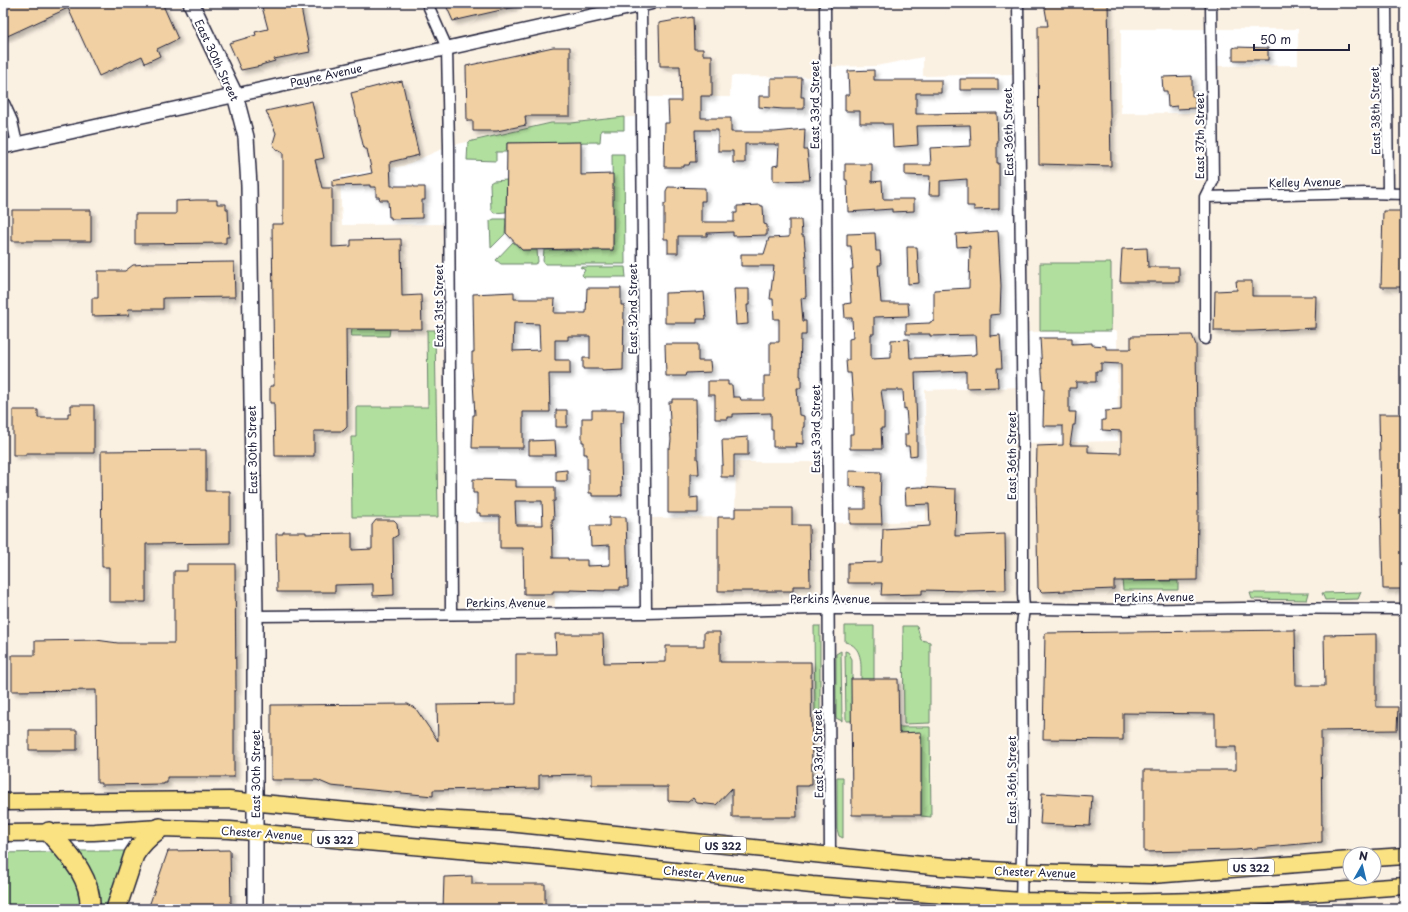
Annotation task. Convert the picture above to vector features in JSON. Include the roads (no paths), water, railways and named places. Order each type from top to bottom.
[{"type":"highway","points":[[116,909],[134,855],[146,838],[160,828]]},
{"type":"highway","points":[[49,832],[74,861],[82,874],[87,886],[90,909]]},
{"type":"main road","name":"East 30th Street","points":[[191,3],[235,95],[246,137],[249,186],[254,616],[255,909]]},
{"type":"main road","name":"Chester Avenue","points":[[3,802],[229,800],[254,804],[424,818],[508,823],[942,867],[1022,872],[1152,875],[1342,861]]},
{"type":"main road","name":"Chester Avenue","points":[[3,833],[94,832],[160,828],[230,830],[420,846],[1021,905],[1198,901],[1405,886]]},
{"type":"main road","points":[[1382,857],[1405,856]]},
{"type":"street","name":"East 31st Street","points":[[427,3],[447,48],[452,614]]},
{"type":"street","name":"East 33rd Street","points":[[825,3],[830,856]]},
{"type":"street","name":"East 36th Street","points":[[1018,3],[1024,609],[1022,624],[1023,758],[1021,905]]},
{"type":"street","name":"East 37th Street","points":[[1205,339],[1205,196],[1213,181],[1211,3]]},
{"type":"street","name":"East 38th Street","points":[[1386,3],[1388,194]]},
{"type":"street","name":"Payne Avenue","points":[[3,147],[447,48],[607,8],[645,4]]},
{"type":"street","name":"East 32nd Street","points":[[645,4],[646,613]]},
{"type":"street","points":[[3,101],[12,121],[17,144]]},
{"type":"street","name":"Kelley Avenue","points":[[1205,196],[1405,194]]},
{"type":"street","name":"Perkins Avenue","points":[[254,616],[828,610],[1120,610],[1243,608],[1405,609]]}]
